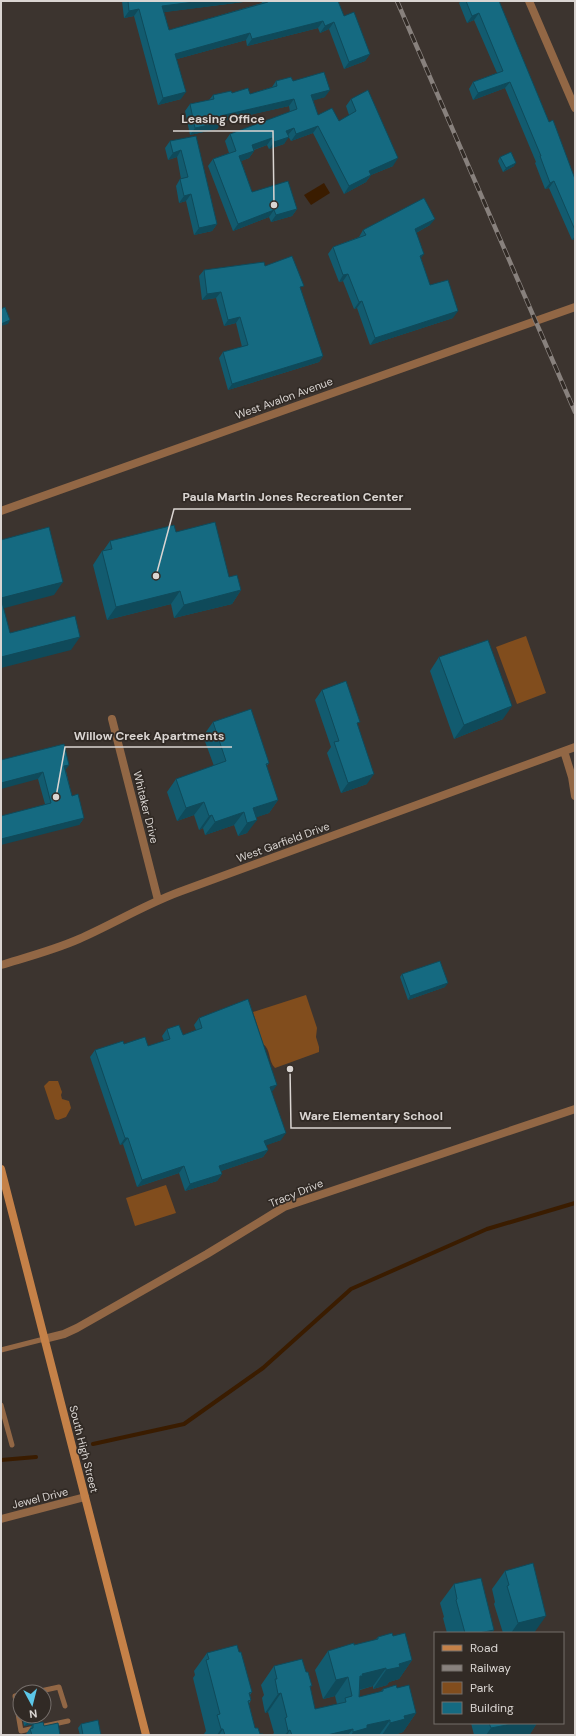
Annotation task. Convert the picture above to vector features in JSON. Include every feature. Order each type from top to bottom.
[{"type":"main road","name":"South High Street","points":[[1,1168],[146,1735]]},
{"type":"street","points":[[529,1],[575,108]]},
{"type":"street","name":"West Avalon Avenue","points":[[1,511],[575,307]]},
{"type":"street","name":"Whitaker Drive","points":[[112,719],[158,900]]},
{"type":"street","name":"West Garfield Drive","points":[[1,965],[79,939],[158,900],[575,747]]},
{"type":"street","points":[[564,751],[572,777],[575,796]]},
{"type":"street","name":"Tracy Drive","points":[[44,1339],[64,1334],[77,1328],[207,1254],[284,1207],[575,1109]]},
{"type":"street","name":"Jewel Drive","points":[[1,1519],[85,1498]]},
{"type":"lane","points":[[1,1350],[44,1339]]},
{"type":"lane","points":[[1,1405],[12,1445]]},
{"type":"lane","points":[[52,1689],[59,1687],[65,1706]]},
{"type":"lane","points":[[20,1724],[21,1731],[68,1721]]},
{"type":"green space","points":[[526,636],[546,693],[517,704],[496,647]]},
{"type":"green space","points":[[306,995],[317,1028],[316,1037],[319,1052],[275,1068],[271,1062],[266,1046],[263,1044],[253,1012]]},
{"type":"green space","points":[[49,1081],[58,1081],[62,1092],[62,1099],[69,1101],[71,1108],[66,1117],[58,1120],[55,1119],[44,1086]]},
{"type":"green space","points":[[166,1185],[176,1213],[135,1226],[126,1198]]},
{"type":"shaded area","points":[[324,183],[330,193],[311,205],[304,195]]},
{"type":"building","points":[[128,1],[202,1],[162,6],[169,30],[268,1],[338,1],[344,16],[354,12],[370,54],[349,62],[334,22],[325,26],[323,21],[252,39],[250,33],[175,54],[186,92],[163,98],[139,9],[129,11]]},
{"type":"building","points":[[466,1],[499,1],[549,122],[553,120],[575,179],[575,230],[554,181],[550,183],[541,156],[510,82],[478,93],[473,82],[503,71],[479,13],[472,16]]},
{"type":"building","points":[[324,72],[330,90],[311,95],[318,115],[332,108],[339,121],[356,111],[351,99],[368,90],[398,158],[369,171],[371,175],[349,186],[318,126],[296,134],[294,128],[286,131],[289,137],[274,142],[272,138],[252,145],[254,151],[239,156],[252,192],[288,181],[297,209],[276,215],[274,210],[238,224],[213,159],[236,151],[230,134],[297,109],[294,99],[220,116],[222,122],[195,128],[190,104],[214,99],[213,95],[231,91],[232,93],[248,88],[250,94],[277,86],[276,81],[291,77],[293,81]]},
{"type":"building","points":[[196,136],[217,224],[199,228],[191,194],[184,196],[180,179],[188,177],[181,150],[173,153],[170,141]]},
{"type":"building","points":[[511,152],[516,163],[506,168],[500,157]]},
{"type":"building","points":[[424,198],[435,219],[415,229],[424,254],[420,256],[430,285],[448,280],[458,311],[375,338],[362,301],[359,302],[348,274],[343,275],[333,247],[366,235],[363,230]]},
{"type":"building","points":[[292,256],[304,286],[300,287],[323,356],[232,384],[223,352],[248,345],[240,317],[228,320],[221,292],[207,294],[204,270],[264,262],[265,266]]},
{"type":"building","points":[[5,307],[10,320],[1,324],[1,309]]},
{"type":"building","points":[[215,522],[229,577],[237,575],[241,590],[184,605],[180,591],[116,607],[102,551],[112,549],[110,541],[174,525],[176,532]]},
{"type":"building","points":[[49,527],[63,582],[1,598],[1,540]]},
{"type":"building","points":[[1,598],[10,633],[75,616],[80,637],[1,657]]},
{"type":"building","points":[[488,640],[512,706],[464,725],[439,657]]},
{"type":"building","points":[[346,681],[360,722],[357,723],[374,774],[348,783],[334,742],[339,741],[322,690]]},
{"type":"building","points":[[251,709],[269,763],[266,764],[278,800],[253,808],[257,820],[247,823],[244,812],[215,822],[212,815],[209,816],[204,802],[186,808],[176,779],[226,761],[213,722]]},
{"type":"building","points":[[64,744],[69,765],[64,766],[72,796],[78,794],[84,818],[1,839],[1,816],[51,803],[43,772],[1,783],[1,760]]},
{"type":"building","points":[[440,961],[448,983],[410,996],[402,974]]},
{"type":"building","points":[[248,999],[277,1085],[270,1087],[286,1133],[264,1141],[268,1150],[219,1166],[222,1174],[190,1184],[184,1166],[142,1180],[128,1138],[125,1138],[95,1050],[123,1041],[124,1044],[145,1037],[148,1046],[170,1039],[167,1029],[179,1025],[183,1035],[202,1028],[199,1018]]},
{"type":"building","points":[[533,1563],[546,1616],[518,1623],[507,1586],[509,1585],[505,1571]]},
{"type":"building","points":[[481,1578],[494,1630],[484,1632],[465,1632],[456,1600],[454,1584]]},
{"type":"building","points":[[392,1633],[393,1636],[405,1633],[412,1660],[399,1664],[400,1667],[386,1670],[386,1668],[362,1674],[363,1676],[360,1676],[359,1697],[383,1691],[383,1689],[396,1685],[397,1688],[409,1685],[416,1713],[404,1716],[405,1719],[390,1723],[390,1720],[367,1725],[367,1728],[353,1732],[353,1729],[327,1735],[292,1735],[290,1730],[288,1731],[285,1718],[287,1717],[281,1693],[278,1694],[274,1666],[302,1659],[312,1686],[310,1686],[315,1709],[346,1702],[345,1698],[352,1696],[348,1677],[336,1680],[328,1651],[354,1643],[354,1645],[378,1639],[378,1637]]},
{"type":"building","points":[[237,1645],[239,1652],[241,1652],[252,1692],[249,1693],[251,1700],[248,1701],[255,1728],[258,1728],[260,1734],[263,1735],[225,1735],[223,1729],[221,1729],[217,1715],[220,1714],[206,1660],[209,1659],[207,1653]]},
{"type":"building","points":[[98,1720],[101,1735],[83,1735],[81,1724]]},
{"type":"building","points":[[58,1723],[60,1735],[32,1735],[30,1729],[33,1728],[33,1724],[44,1724],[44,1726]]},
{"type":"building","points":[[489,1724],[512,1724],[491,1728]]},
{"type":"waterway","points":[[93,1444],[184,1424],[263,1368],[351,1289],[487,1229],[575,1203]]},
{"type":"waterway","points":[[1,1460],[36,1457]]},
{"type":"railway","points":[[397,1],[575,412]]},
{"type":"place","name":"Leasing Office","points":[[274,205]]},
{"type":"place","name":"Paula Martin Jones Recreation Center","points":[[156,576]]},
{"type":"place","name":"Willow Creek Apartments","points":[[56,797]]},
{"type":"place","name":"Ware Elementary School","points":[[290,1069]]}]
